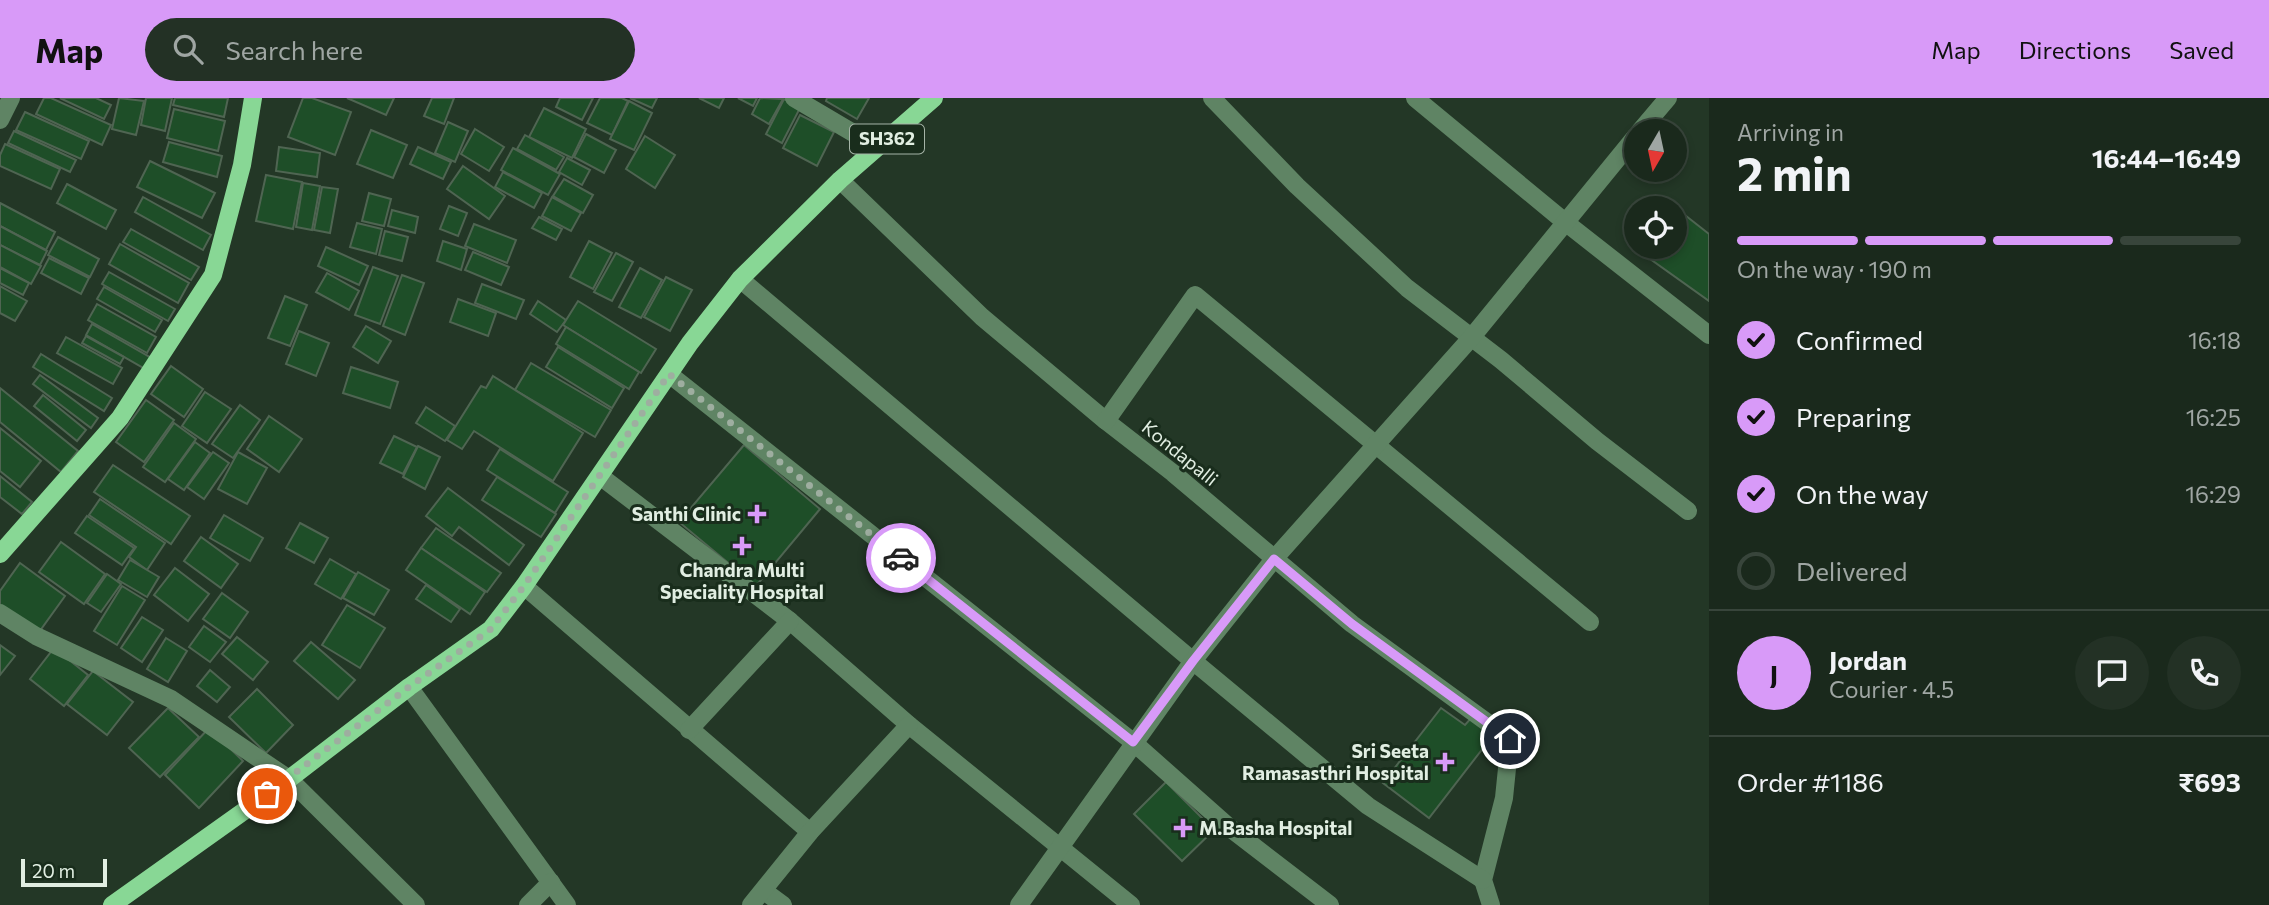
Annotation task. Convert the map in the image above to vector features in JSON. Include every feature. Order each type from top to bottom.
[{"type":"main road","points":[[0,554],[120,418],[213,275],[242,165],[253,98]]},
{"type":"main road","name":"SH362","points":[[112,905],[289,779],[409,687],[491,629],[524,586],[669,374],[740,279],[840,180],[934,98]]},
{"type":"street","points":[[0,120],[11,98]]},
{"type":"street","points":[[794,98],[877,147]]},
{"type":"street","points":[[1212,98],[1297,186],[1407,288],[1688,511]]},
{"type":"street","points":[[1415,98],[1565,222],[1709,335]]},
{"type":"street","points":[[1650,119],[1668,98]]},
{"type":"street","points":[[1020,904],[1133,742],[1274,559],[1471,338],[1624,151]]},
{"type":"street","name":"Kondapalli","points":[[840,180],[982,317],[1106,421],[1173,473],[1352,624],[1510,739],[1504,798],[1483,880]]},
{"type":"street","points":[[740,279],[1368,806],[1483,880],[1491,905]]},
{"type":"street","points":[[1106,421],[1195,295],[1590,622]]},
{"type":"street","points":[[669,374],[1133,742],[1230,828],[1330,905]]},
{"type":"street","points":[[600,476],[790,621],[909,725],[1131,905]]},
{"type":"street","points":[[524,586],[810,832]]},
{"type":"street","points":[[0,613],[36,636],[171,699],[289,779],[416,905]]},
{"type":"street","points":[[689,730],[790,621]]},
{"type":"street","points":[[409,687],[567,905]]},
{"type":"street","points":[[751,905],[810,832],[909,725]]},
{"type":"street","points":[[528,905],[551,882]]},
{"type":"street","points":[[764,891],[783,905]]},
{"type":"building","points":[[44,98],[51,98],[111,125],[102,145],[36,114]]},
{"type":"building","points":[[60,98],[96,98],[111,105],[104,119]]},
{"type":"building","points":[[119,98],[144,101],[136,135],[112,129]]},
{"type":"building","points":[[146,98],[172,98],[165,131],[141,125]]},
{"type":"building","points":[[175,98],[228,98],[224,117],[173,105]]},
{"type":"building","points":[[303,98],[312,98],[351,112],[335,155],[288,137]]},
{"type":"building","points":[[347,98],[394,98],[386,115]]},
{"type":"building","points":[[432,98],[454,98],[444,124],[424,116]]},
{"type":"building","points":[[560,98],[593,98],[582,120],[556,107]]},
{"type":"building","points":[[600,98],[622,98],[628,101],[612,135],[587,123]]},
{"type":"building","points":[[630,98],[657,98],[652,108]]},
{"type":"building","points":[[699,98],[724,98],[719,108]]},
{"type":"building","points":[[738,98],[757,98],[753,106]]},
{"type":"building","points":[[760,98],[783,99],[769,124],[752,114]]},
{"type":"building","points":[[827,98],[869,98],[857,119],[826,101]]},
{"type":"building","points":[[784,99],[800,108],[782,143],[766,134]]},
{"type":"building","points":[[629,101],[652,113],[634,150],[610,139]]},
{"type":"building","points":[[544,108],[586,129],[572,158],[529,137]]},
{"type":"building","points":[[174,109],[225,121],[218,151],[167,138]]},
{"type":"building","points":[[25,112],[89,141],[81,159],[16,130]]},
{"type":"building","points":[[800,115],[834,132],[817,166],[783,148]]},
{"type":"building","points":[[448,122],[468,131],[455,162],[435,153]]},
{"type":"building","points":[[475,129],[504,147],[489,171],[461,154]]},
{"type":"building","points":[[371,130],[407,145],[393,178],[357,164]]},
{"type":"building","points":[[14,131],[76,160],[70,172],[8,143]]},
{"type":"building","points":[[586,134],[616,150],[604,173],[574,157]]},
{"type":"building","points":[[525,135],[564,157],[556,170],[517,149]]},
{"type":"building","points":[[645,136],[675,155],[655,188],[626,169]]},
{"type":"building","points":[[169,142],[222,156],[217,177],[163,162]]},
{"type":"building","points":[[5,144],[60,169],[51,189],[0,166],[0,155]]},
{"type":"building","points":[[279,147],[320,153],[317,177],[276,171]]},
{"type":"building","points":[[418,147],[451,162],[443,179],[410,164]]},
{"type":"building","points":[[513,148],[560,174],[548,195],[501,170]]},
{"type":"building","points":[[567,158],[590,170],[582,185],[559,172]]},
{"type":"building","points":[[150,161],[215,193],[202,218],[137,187]]},
{"type":"building","points":[[463,166],[505,196],[489,219],[447,189]]},
{"type":"building","points":[[503,172],[542,193],[534,208],[495,187]]},
{"type":"building","points":[[266,175],[302,182],[293,229],[256,221]]},
{"type":"building","points":[[564,179],[593,195],[583,213],[553,196]]},
{"type":"building","points":[[303,183],[320,186],[312,230],[296,227]]},
{"type":"building","points":[[67,184],[116,210],[106,229],[57,203]]},
{"type":"building","points":[[322,187],[338,189],[330,233],[314,230]]},
{"type":"building","points":[[369,193],[391,199],[384,226],[362,221]]},
{"type":"building","points":[[143,197],[211,235],[203,250],[135,212]]},
{"type":"building","points":[[552,197],[581,213],[571,231],[542,216]]},
{"type":"building","points":[[0,203],[55,232],[46,250],[0,226]]},
{"type":"building","points":[[449,206],[467,213],[458,236],[440,229]]},
{"type":"building","points":[[392,210],[418,217],[415,233],[388,226]]},
{"type":"building","points":[[539,217],[562,229],[556,240],[532,228]]},
{"type":"building","points":[[1687,217],[1709,234],[1709,301],[1650,259],[1687,259]]},
{"type":"building","points":[[357,223],[382,229],[376,254],[350,247]]},
{"type":"building","points":[[474,224],[516,240],[507,263],[465,246]]},
{"type":"building","points":[[0,226],[47,251],[40,265],[0,245]]},
{"type":"building","points":[[131,229],[199,267],[191,280],[123,242]]},
{"type":"building","points":[[385,231],[408,237],[402,261],[379,255]]},
{"type":"building","points":[[58,237],[99,259],[90,277],[48,255]]},
{"type":"building","points":[[443,241],[467,249],[461,270],[437,261]]},
{"type":"building","points":[[589,241],[612,253],[593,289],[570,277]]},
{"type":"building","points":[[120,244],[189,283],[178,303],[109,264]]},
{"type":"building","points":[[0,245],[41,266],[31,284],[0,267]]},
{"type":"building","points":[[326,247],[368,266],[359,285],[318,266]]},
{"type":"building","points":[[473,252],[509,267],[501,285],[465,270]]},
{"type":"building","points":[[616,253],[633,262],[612,301],[594,292]]},
{"type":"building","points":[[49,258],[89,278],[81,294],[41,273]]},
{"type":"building","points":[[373,267],[398,276],[380,324],[355,315]]},
{"type":"building","points":[[0,268],[29,283],[23,295],[0,283]]},
{"type":"building","points":[[640,268],[662,280],[641,318],[619,307]]},
{"type":"building","points":[[109,272],[175,309],[168,321],[102,284]]},
{"type":"building","points":[[327,273],[359,291],[349,310],[316,292]]},
{"type":"building","points":[[402,275],[424,283],[405,335],[383,326]]},
{"type":"building","points":[[666,277],[692,290],[670,331],[644,317]]},
{"type":"building","points":[[482,284],[524,300],[516,319],[475,303]]},
{"type":"building","points":[[0,286],[27,301],[15,321],[0,313]]},
{"type":"building","points":[[104,287],[162,320],[155,332],[97,299]]},
{"type":"building","points":[[285,296],[307,305],[290,346],[268,338]]},
{"type":"building","points":[[458,299],[496,313],[488,336],[450,322]]},
{"type":"building","points":[[538,301],[566,320],[557,332],[530,314]]},
{"type":"building","points":[[578,301],[656,349],[641,373],[563,325]]},
{"type":"building","points":[[97,304],[156,337],[147,353],[88,320]]},
{"type":"building","points":[[92,324],[153,359],[147,370],[86,335]]},
{"type":"building","points":[[366,326],[391,341],[378,363],[353,347]]},
{"type":"building","points":[[566,327],[639,372],[629,389],[556,344]]},
{"type":"building","points":[[299,331],[329,343],[316,376],[286,364]]},
{"type":"building","points":[[86,336],[124,357],[120,364],[82,343]]},
{"type":"building","points":[[66,337],[122,368],[113,384],[57,353]]},
{"type":"building","points":[[558,347],[624,388],[612,408],[546,367]]},
{"type":"building","points":[[41,354],[112,398],[104,411],[33,367]]},
{"type":"building","points":[[531,363],[611,410],[595,437],[515,390]]},
{"type":"building","points":[[171,366],[203,389],[184,417],[151,394]]},
{"type":"building","points":[[351,367],[398,382],[390,408],[343,393]]},
{"type":"building","points":[[40,375],[98,418],[91,428],[33,384]]},
{"type":"building","points":[[493,376],[583,433],[553,481],[474,431],[462,449],[447,440],[481,386],[486,388]]},
{"type":"building","points":[[0,388],[78,451],[61,472],[0,422]]},
{"type":"building","points":[[205,392],[231,409],[207,443],[182,426]]},
{"type":"building","points":[[43,395],[86,430],[77,441],[34,406]]},
{"type":"building","points":[[146,400],[174,420],[144,462],[116,442]]},
{"type":"building","points":[[240,405],[260,420],[233,458],[212,444]]},
{"type":"building","points":[[426,407],[455,426],[445,441],[416,423]]},
{"type":"building","points":[[269,416],[302,439],[279,472],[247,449]]},
{"type":"building","points":[[174,423],[196,439],[165,482],[143,467]]},
{"type":"building","points":[[0,428],[41,461],[20,487],[0,471]]},
{"type":"building","points":[[394,436],[417,447],[403,474],[380,463]]},
{"type":"building","points":[[195,442],[210,453],[184,490],[168,479]]},
{"type":"building","points":[[744,445],[820,509],[756,586],[679,522]]},
{"type":"building","points":[[418,446],[440,457],[425,489],[403,477]]},
{"type":"building","points":[[500,449],[568,492],[555,513],[487,470]]},
{"type":"building","points":[[213,452],[229,463],[204,499],[187,487]]},
{"type":"building","points":[[238,452],[267,468],[247,504],[218,489]]},
{"type":"building","points":[[113,465],[190,516],[171,544],[94,492]]},
{"type":"building","points":[[0,476],[32,502],[22,514],[0,497]]},
{"type":"building","points":[[497,477],[556,514],[541,537],[482,500]]},
{"type":"building","points":[[448,488],[524,545],[509,565],[459,527],[452,536],[426,516]]},
{"type":"building","points":[[100,499],[165,543],[147,570],[129,557],[136,547],[89,515]]},
{"type":"building","points":[[224,515],[263,538],[250,561],[210,538]]},
{"type":"building","points":[[87,516],[134,548],[122,565],[75,533]]},
{"type":"building","points":[[300,523],[328,538],[314,563],[286,548]]},
{"type":"building","points":[[436,528],[501,573],[487,592],[421,548]]},
{"type":"building","points":[[201,537],[238,564],[221,588],[184,561]]},
{"type":"building","points":[[61,542],[105,574],[84,604],[39,572]]},
{"type":"building","points":[[421,548],[485,592],[470,614],[406,570]]},
{"type":"building","points":[[330,559],[356,574],[341,599],[315,584]]},
{"type":"building","points":[[130,560],[159,577],[147,597],[118,580]]},
{"type":"building","points":[[20,563],[65,596],[39,632],[0,605],[0,591]]},
{"type":"building","points":[[175,568],[209,594],[188,621],[154,595]]},
{"type":"building","points":[[358,572],[389,590],[374,615],[343,598]]},
{"type":"building","points":[[107,574],[121,584],[101,612],[87,603]]},
{"type":"building","points":[[426,585],[460,609],[451,622],[416,599]]},
{"type":"building","points":[[122,586],[145,600],[117,645],[94,631]]},
{"type":"building","points":[[222,593],[248,612],[230,638],[203,619]]},
{"type":"building","points":[[347,605],[385,628],[360,668],[322,645]]},
{"type":"building","points":[[142,617],[163,630],[142,662],[121,648]]},
{"type":"building","points":[[204,626],[226,642],[210,662],[189,647]]},
{"type":"building","points":[[237,637],[268,662],[253,680],[222,654]]},
{"type":"building","points":[[166,638],[187,651],[168,682],[147,669]]},
{"type":"building","points":[[311,642],[355,680],[338,699],[294,661]]},
{"type":"building","points":[[0,645],[15,656],[0,675]]},
{"type":"building","points":[[54,648],[88,675],[64,706],[30,679]]},
{"type":"building","points":[[210,670],[230,687],[217,702],[197,686]]},
{"type":"building","points":[[93,671],[133,702],[107,735],[67,704]]},
{"type":"building","points":[[257,689],[293,725],[266,753],[229,717]]},
{"type":"building","points":[[168,708],[199,737],[160,777],[129,748]]},
{"type":"building","points":[[1441,708],[1465,725],[1472,717],[1494,734],[1429,818],[1383,783]]},
{"type":"building","points":[[209,728],[243,761],[199,808],[165,775]]},
{"type":"building","points":[[1166,782],[1214,830],[1182,861],[1134,814]]},
{"type":"way so far","points":[[267,794],[491,629],[524,586],[669,374],[901,558]]},
{"type":"place","name":"Santhi Clinic","points":[[757,514]]},
{"type":"place","name":"Chandra Multi Speciality Hospital","points":[[742,546]]},
{"type":"place","name":"Sri Seeta Ramasasthri Hospital","points":[[1445,762]]},
{"type":"place","name":"M.Basha Hospital","points":[[1183,828]]},
{"type":"route","points":[[901,558],[1133,742],[1274,559],[1352,624],[1510,739]]}]
